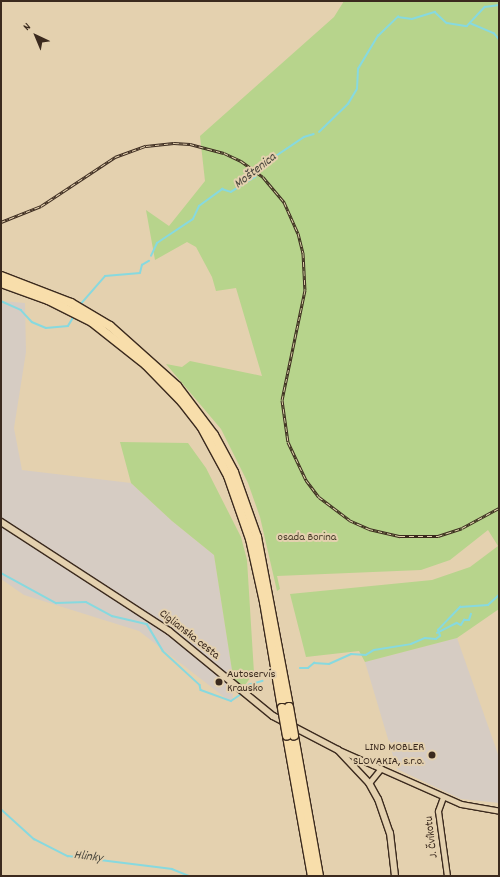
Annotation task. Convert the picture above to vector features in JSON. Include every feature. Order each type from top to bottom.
[{"type":"main road","points":[[1,276],[84,313],[128,340],[177,386],[199,412],[228,460],[249,512],[261,554],[312,876]]},
{"type":"main road","points":[[1,284],[70,306]]},
{"type":"main road","points":[[291,736],[319,876]]},
{"type":"street","name":"Ciglianska cesta","points":[[1,522],[169,631],[273,716],[338,750],[443,797],[461,804],[499,812]]},
{"type":"street","points":[[338,750],[369,783],[385,815],[395,876]]},
{"type":"street","points":[[369,783],[381,768]]},
{"type":"street","name":"J. Čvíkotu","points":[[443,797],[438,811],[447,876]]},
{"type":"shaded area","points":[[1,301],[25,303],[26,352],[14,428],[22,470],[131,483],[172,521],[214,555],[234,683],[232,703],[139,631],[24,595],[1,579]]},
{"type":"shaded area","points":[[457,638],[499,757],[499,803],[461,799],[397,769],[365,662]]},
{"type":"green space","name":"osada Borina","points":[[344,1],[499,1],[499,609],[457,638],[365,662],[359,651],[306,657],[290,594],[432,580],[470,567],[498,546],[488,530],[450,560],[421,570],[277,576],[280,589],[277,591],[260,517],[248,483],[221,429],[166,364],[182,367],[190,361],[262,376],[236,288],[216,291],[212,277],[196,247],[187,242],[155,260],[146,210],[169,226],[205,181],[200,136],[334,17]]},
{"type":"green space","points":[[120,442],[188,443],[206,468],[241,537],[247,560],[254,673],[245,685],[234,683],[214,555],[172,521],[131,483]]},
{"type":"waterway","name":"Moštenica","points":[[319,132],[348,104],[357,89],[358,69],[378,36],[398,17],[412,19],[435,12],[447,23],[467,26],[485,7],[499,5]]},
{"type":"waterway","points":[[470,23],[494,33],[499,39]]},
{"type":"waterway","name":"Moštenica","points":[[151,256],[157,243],[193,219],[199,206],[222,189],[231,192],[255,177],[264,164],[304,137],[314,134]]},
{"type":"waterway","name":"Moštenica","points":[[80,305],[105,276],[140,273],[142,265],[149,261]]},
{"type":"waterway","name":"Moštenica","points":[[1,301],[21,310],[32,322],[46,328],[68,326],[74,316]]},
{"type":"waterway","points":[[1,573],[56,603],[86,602],[112,616],[147,624],[163,651],[200,685],[201,690],[231,701],[240,695]]},
{"type":"waterway","points":[[300,668],[308,668],[314,663],[329,664],[351,654],[366,655],[374,650],[411,644],[425,638],[436,639],[440,636],[438,630],[460,607],[488,605],[499,595]]},
{"type":"waterway","points":[[437,633],[457,623],[461,625],[464,620],[469,620],[471,614]]},
{"type":"waterway","points":[[244,690],[248,685],[262,681]]},
{"type":"waterway","name":"Hlinky","points":[[1,809],[34,839],[68,856],[172,869],[189,876]]},
{"type":"railway","points":[[1,222],[41,206],[115,157],[146,146],[174,143],[190,144],[224,153],[241,161],[263,177],[284,202],[298,233],[303,253],[305,290],[282,400],[288,442],[306,480],[319,497],[349,520],[369,529],[400,536],[438,536],[462,528],[499,508]]},
{"type":"place","name":"Autoservis Krausko","points":[[219,682]]},
{"type":"place","name":"LIND MOBLER SLOVAKIA, s.r.o.","points":[[432,755]]}]
